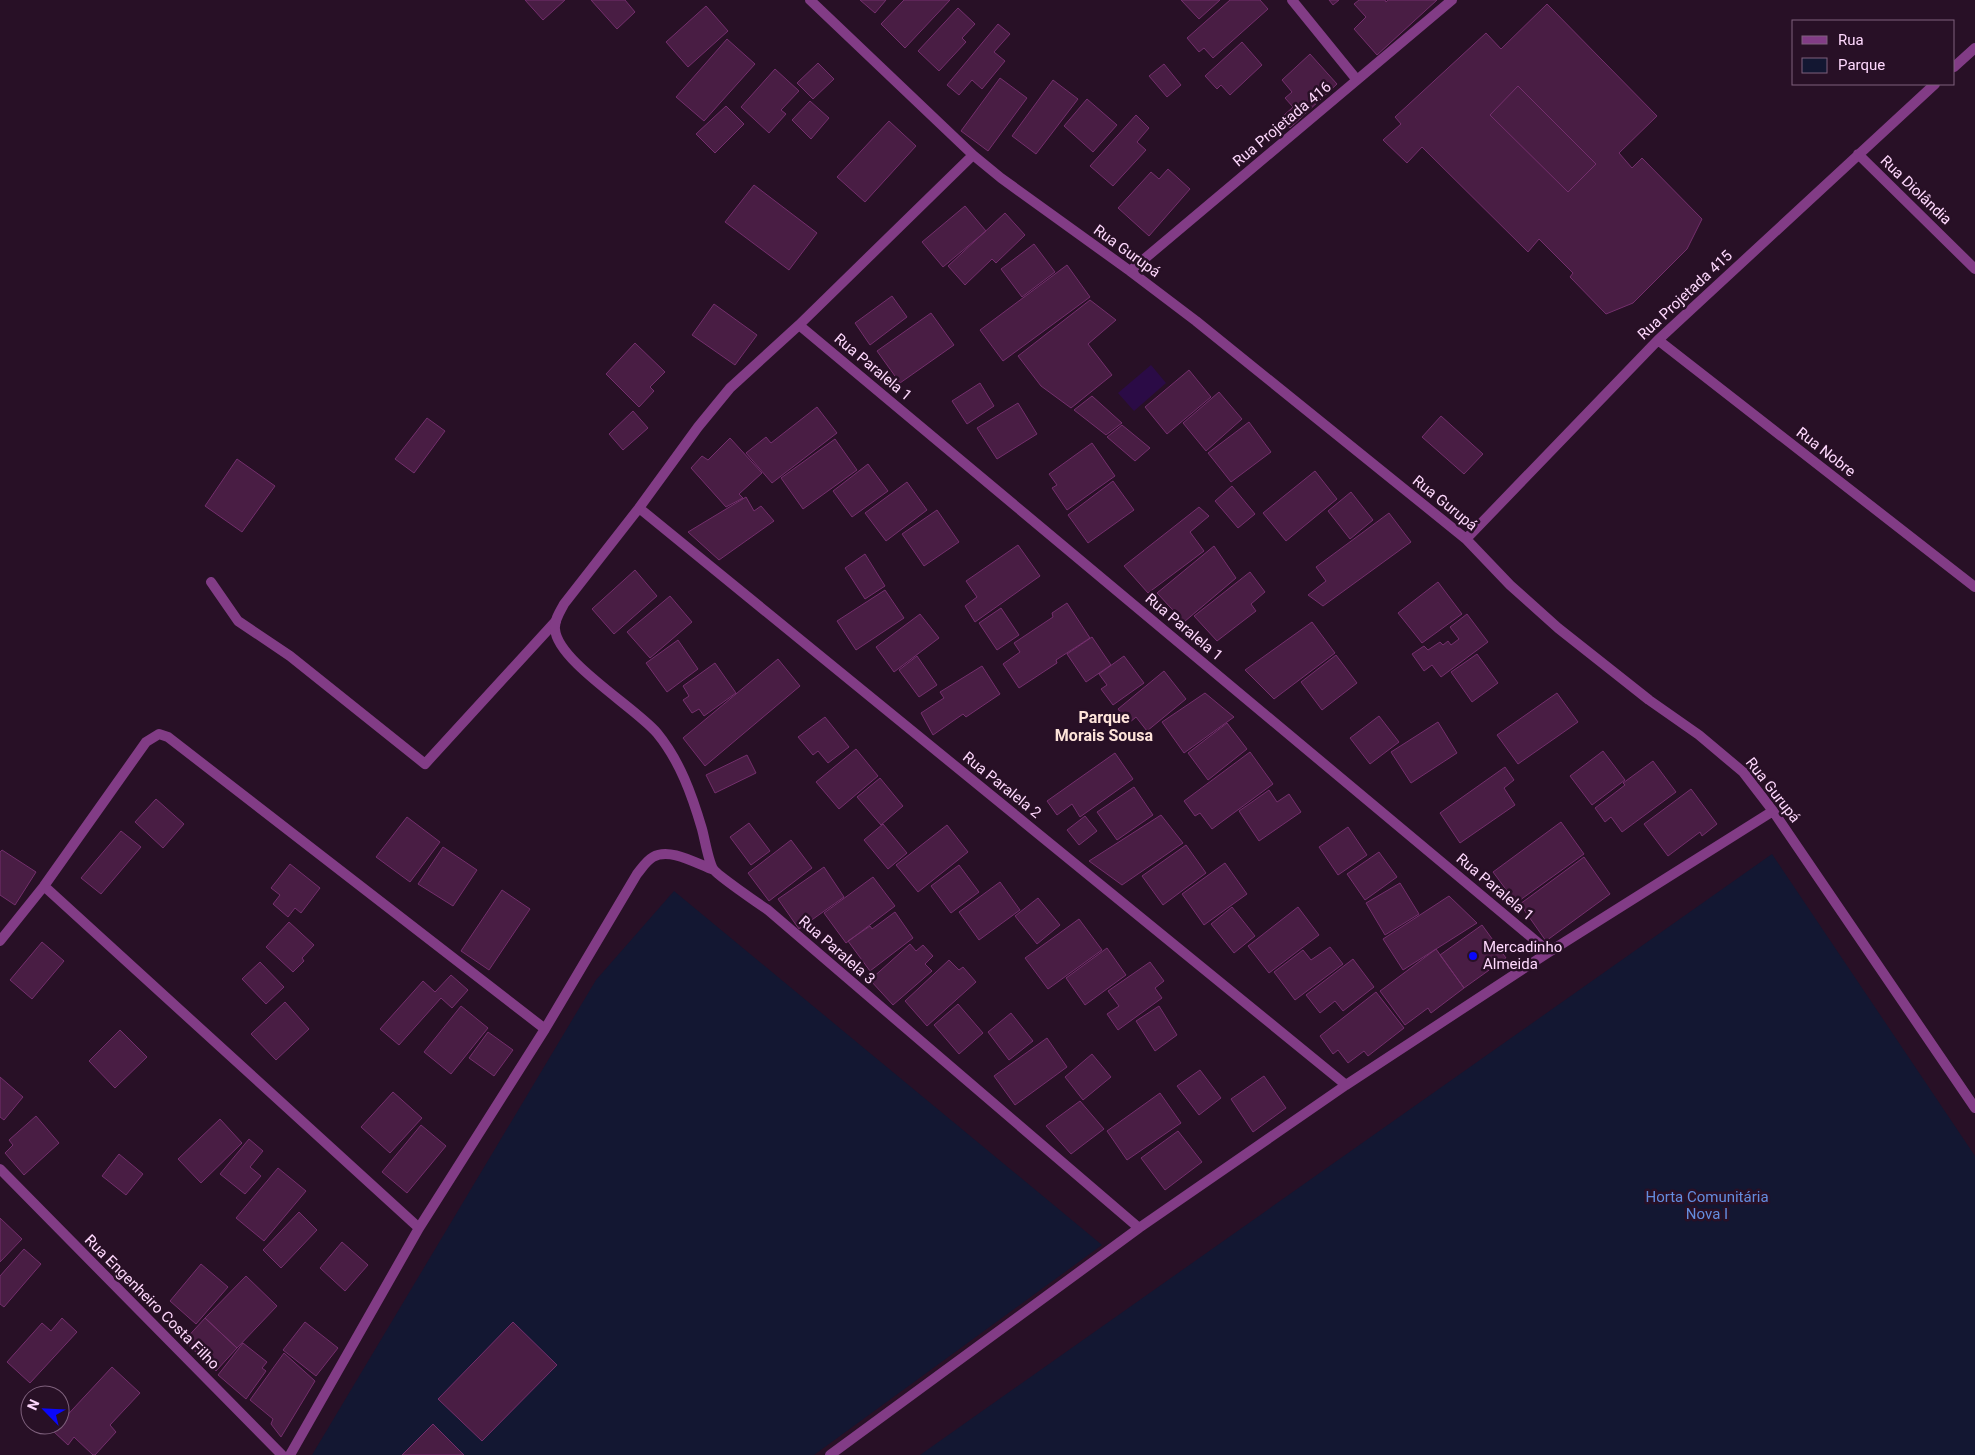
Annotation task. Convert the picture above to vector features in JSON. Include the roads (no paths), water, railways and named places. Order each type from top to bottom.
[{"type":"street","name":"Rua Gurupá","points":[[810,0],[973,156],[1196,321],[1466,539],[1510,585],[1558,628],[1650,700],[1699,735],[1743,772],[1773,811],[1975,1108]]},
{"type":"street","points":[[1292,0],[1357,80]]},
{"type":"street","name":"Rua Projetada 416","points":[[1130,271],[1452,0]]},
{"type":"street","points":[[1955,66],[1975,48]]},
{"type":"street","name":"Rua Projetada 415","points":[[1466,539],[1658,340],[1934,85]]},
{"type":"street","name":"Rua Diolândia","points":[[1858,154],[1975,269]]},
{"type":"street","points":[[211,582],[238,622],[290,656],[425,764],[556,620],[564,604],[639,508],[698,427],[730,388],[800,325],[973,156]]},
{"type":"street","name":"Rua Paralela 1","points":[[800,325],[1549,952]]},
{"type":"street","name":"Rua Nobre","points":[[1658,340],[1975,587]]},
{"type":"street","name":"Rua Paralela 2","points":[[639,508],[1346,1085]]},
{"type":"street","points":[[556,620],[555,629],[558,638],[571,658],[656,732],[676,761],[693,801],[714,870]]},
{"type":"street","points":[[0,941],[44,886],[146,742],[159,734],[168,737],[545,1030]]},
{"type":"street","points":[[830,1455],[1139,1228],[1346,1085],[1549,952],[1773,811]]},
{"type":"street","name":"Rua Paralela 3","points":[[290,1455],[419,1228],[545,1030],[637,874],[654,856],[663,853],[674,855],[714,870],[768,910],[1139,1228]]},
{"type":"street","points":[[44,886],[419,1228]]},
{"type":"street","name":"Rua Engenheiro Costa Filho","points":[[0,1169],[282,1455]]},
{"type":"place","name":"Mercadinho Almeida","points":[[1473,956]]},
{"type":"district","name":"Parque Morais Sousa","points":[[1104,726]]},
{"type":"park label","name":"Horta Comunitária Nova I","points":[[1707,1206]]}]
